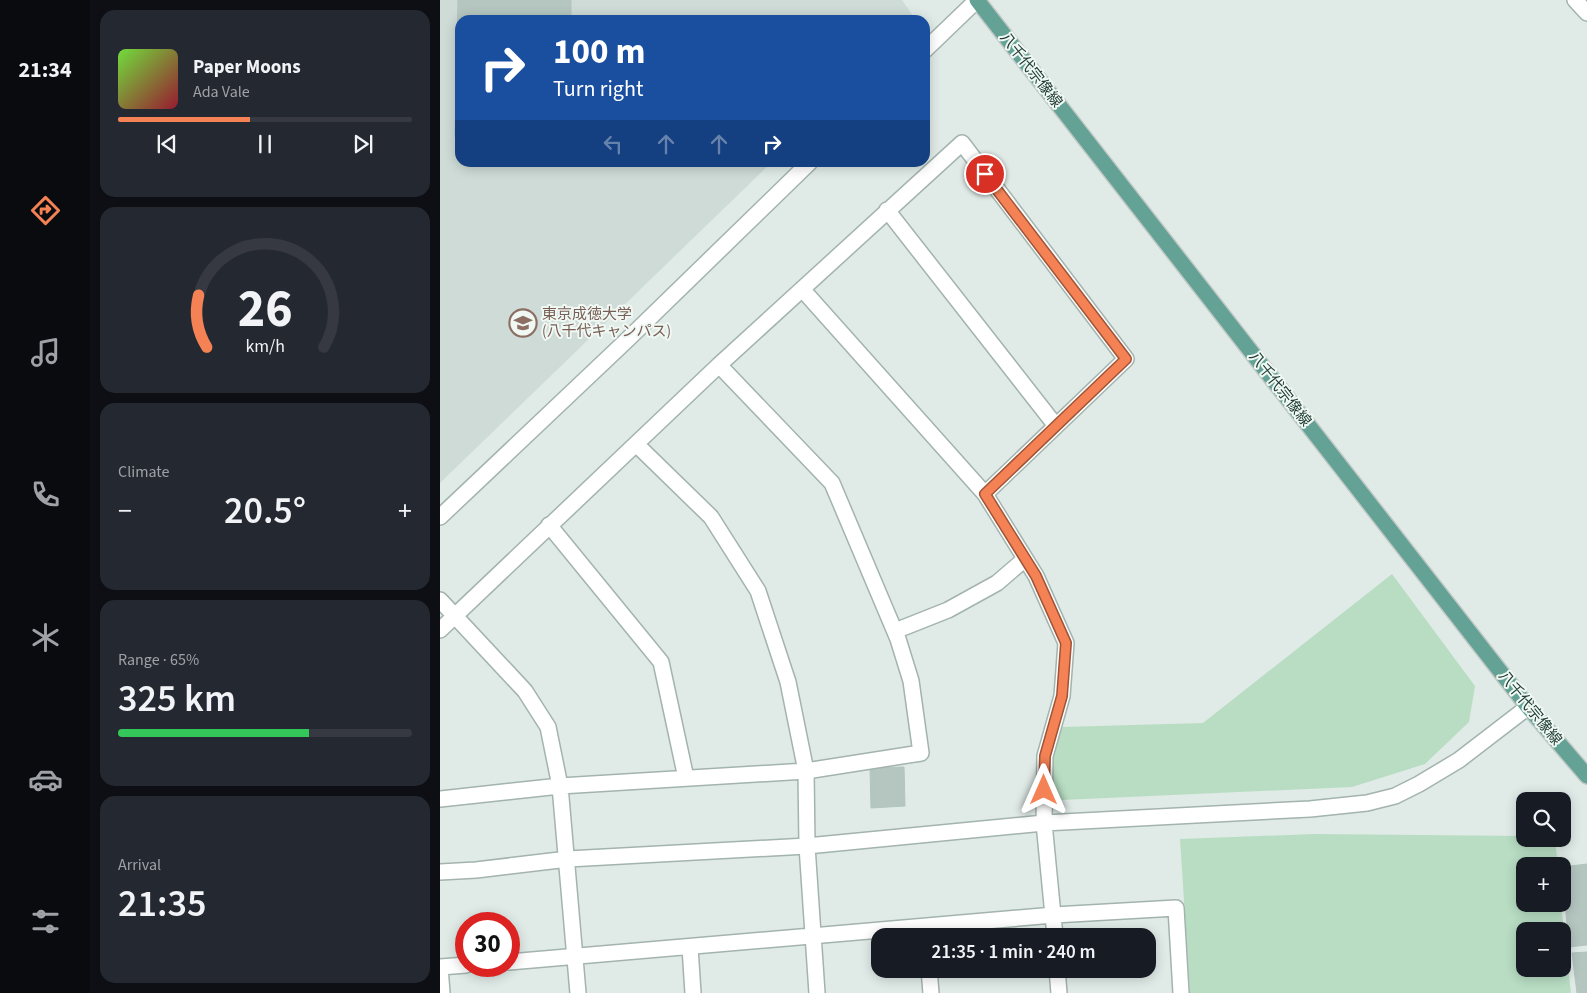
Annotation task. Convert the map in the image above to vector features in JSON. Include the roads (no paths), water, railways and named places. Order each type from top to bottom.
[{"type":"main road","name":"八千代宗像線","points":[[977,0],[1528,707],[1587,776]]},
{"type":"street","points":[[930,45],[977,0]]},
{"type":"street","points":[[1575,0],[1587,12]]},
{"type":"street","points":[[440,630],[718,365],[962,143],[1126,359],[985,494]]},
{"type":"street","points":[[440,517],[627,340],[805,167]]},
{"type":"street","points":[[888,210],[1056,426]]},
{"type":"street","points":[[802,289],[985,494],[1036,576],[1066,643],[1062,696],[1045,756],[1044,823],[1055,928]]},
{"type":"street","points":[[440,798],[560,786],[806,771],[920,753],[910,681],[895,631],[832,483],[718,365]]},
{"type":"street","points":[[636,444],[711,518],[758,590],[788,682],[806,771],[806,846],[817,993]]},
{"type":"street","points":[[549,525],[661,662],[686,778]]},
{"type":"street","points":[[895,631],[956,606],[997,583],[1026,559]]},
{"type":"street","points":[[440,600],[525,691],[548,727],[560,786],[568,859],[578,993]]},
{"type":"street","points":[[440,872],[476,870],[568,859],[806,846],[1044,823],[1300,809],[1367,803],[1395,796],[1419,784],[1458,760],[1528,707]]},
{"type":"street","points":[[950,928],[1054,915],[1176,908],[1182,993]]},
{"type":"street","points":[[520,961],[812,936],[871,933]]},
{"type":"street","points":[[690,947],[693,993]]},
{"type":"street","points":[[442,993],[440,967],[455,966]]},
{"type":"street","points":[[930,978],[931,993]]},
{"type":"street","points":[[1058,978],[1059,993]]},
{"type":"place","name":"東京成徳大学 (八千代キャンパス)","points":[[523,323]]}]
